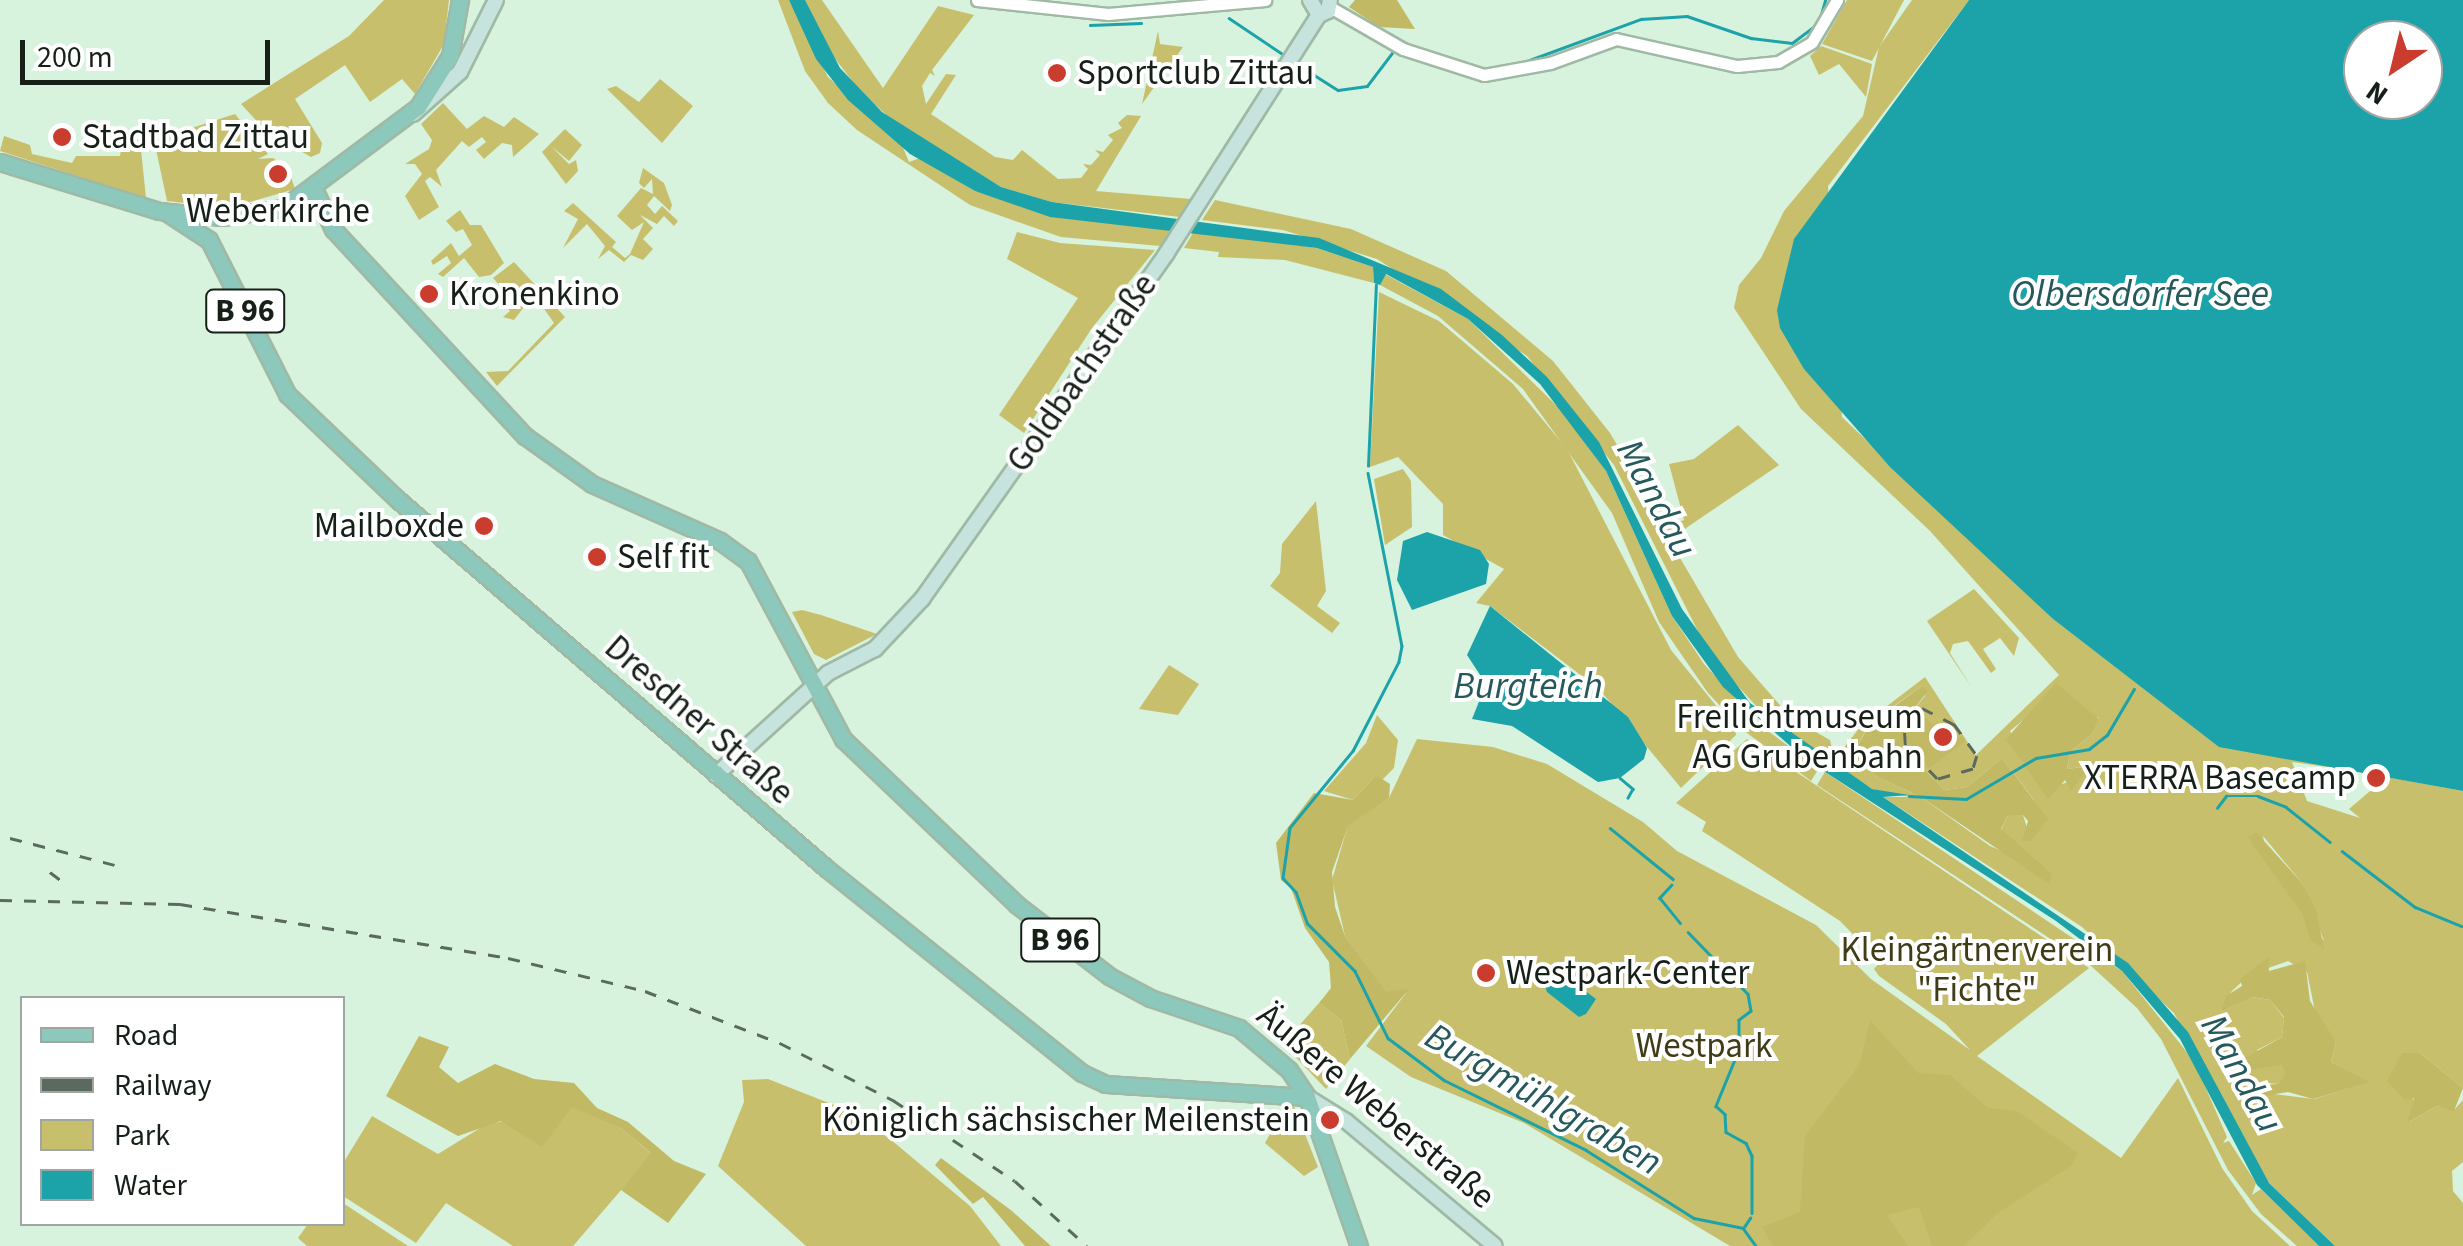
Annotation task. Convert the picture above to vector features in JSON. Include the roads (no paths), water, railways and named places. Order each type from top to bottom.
[{"type":"main road","name":"B 96","points":[[0,162],[166,212],[268,212],[313,188],[404,120],[444,70],[460,0]]},
{"type":"main road","points":[[404,120],[460,72],[496,0]]},
{"type":"main road","name":"Goldbachstraße","points":[[716,774],[816,686],[875,649],[927,592],[1170,248],[1319,9]]},
{"type":"main road","name":"Äußere Weberstraße","points":[[313,188],[333,229],[526,436],[592,484],[720,541],[748,562],[853,751],[1040,924],[1133,990],[1239,1028],[1292,1073],[1310,1113],[1331,1112],[1346,1121],[1495,1246]]},
{"type":"main road","name":"Dresdner Straße","points":[[166,212],[208,240],[297,405],[420,521],[716,774],[1088,1077],[1106,1084],[1283,1091],[1310,1113]]},
{"type":"main road","points":[[1283,1091],[1292,1073],[1346,1121]]},
{"type":"main road","points":[[1310,1113],[1331,1112]]},
{"type":"main road","name":"B 96","points":[[1310,1113],[1359,1246]]},
{"type":"street","points":[[977,0],[1108,14],[1265,0]]},
{"type":"street","points":[[1319,9],[1403,50],[1484,75],[1550,63],[1616,38],[1737,66],[1778,62],[1812,42],[1836,0]]},
{"type":"water","points":[[789,0],[805,0],[840,68],[882,112],[1001,187],[1052,202],[1319,238],[1441,289],[1502,335],[1547,377],[1599,442],[1682,609],[1750,703],[1872,789],[1909,795],[1883,797],[2128,963],[2188,1032],[2269,1183],[2335,1246],[2319,1246],[2257,1185],[2180,1039],[2122,971],[2056,921],[1805,759],[1723,687],[1672,616],[1606,471],[1540,384],[1468,319],[1386,274],[1380,285],[1374,283],[1373,267],[1317,248],[1050,217],[975,191],[910,154],[848,100],[816,59]]},
{"type":"water","name":"Olbersdorfer See","points":[[1969,0],[2463,0],[2463,791],[2219,747],[2053,619],[1890,467],[1804,369],[1780,328],[1777,310],[1794,239]]},
{"type":"water","points":[[1427,532],[1480,550],[1489,564],[1486,584],[1412,610],[1397,580],[1403,541]]},
{"type":"water","name":"Burgteich","points":[[1490,606],[1628,717],[1647,748],[1644,759],[1620,778],[1598,782],[1512,726],[1472,719],[1486,684],[1467,655]]},
{"type":"water","points":[[1558,971],[1596,999],[1586,1014],[1579,1017],[1547,992],[1543,981]]},
{"type":"waterway","points":[[1820,18],[1825,0]]},
{"type":"waterway","points":[[1524,62],[1641,19],[1687,16],[1751,38],[1792,43],[1816,25]]},
{"type":"waterway","points":[[1229,18],[1287,57]]},
{"type":"waterway","points":[[1090,25],[1141,23]]},
{"type":"waterway","points":[[1400,41],[1420,49]]},
{"type":"waterway","points":[[1294,62],[1338,90],[1367,86],[1392,53]]},
{"type":"waterway","name":"Burgmühlgraben","points":[[1368,466],[1376,285]]},
{"type":"waterway","name":"Burgmühlgraben","points":[[1368,473],[1402,646],[1399,662],[1353,751],[1290,828],[1283,878],[1296,892],[1307,923],[1355,971],[1388,1038],[1444,1080],[1586,1150],[1694,1218],[1743,1228],[1756,1246]]},
{"type":"waterway","points":[[1909,796],[1966,799],[2036,758],[2089,749],[2107,735],[2134,689]]},
{"type":"waterway","points":[[1620,778],[1633,789],[1628,798]]},
{"type":"waterway","points":[[2217,808],[2226,796],[2258,796],[2286,807],[2330,842]]},
{"type":"waterway","points":[[1610,828],[1673,879]]},
{"type":"waterway","points":[[2342,851],[2415,907],[2461,926]]},
{"type":"waterway","points":[[1672,885],[1660,898],[1680,923]]},
{"type":"waterway","points":[[1688,932],[1748,994],[1751,1011],[1739,1020],[1739,1050],[1716,1106],[1725,1114],[1726,1132],[1746,1143],[1752,1156],[1752,1213]]},
{"type":"waterway","points":[[1744,1227],[1750,1218]]},
{"type":"railway","points":[[1922,708],[1954,724],[1977,756],[1973,769],[1937,779],[1905,745],[1904,727],[1922,708]]},
{"type":"railway","points":[[10,838],[115,865]]},
{"type":"railway","points":[[50,872],[62,881]]},
{"type":"railway","points":[[0,900],[180,904],[508,958],[645,991],[780,1043],[893,1100],[1015,1181],[1087,1246]]},
{"type":"place","name":"Sportclub Zittau","points":[[1057,73]]},
{"type":"place","name":"Stadtbad Zittau","points":[[62,137]]},
{"type":"place","name":"Weberkirche","points":[[278,174]]},
{"type":"place","name":"Kronenkino","points":[[429,294]]},
{"type":"place","name":"Mailboxde","points":[[484,526]]},
{"type":"place","name":"Self fit","points":[[597,557]]},
{"type":"place","name":"Freilichtmuseum AG Grubenbahn","points":[[1943,737]]},
{"type":"place","name":"XTERRA Basecamp","points":[[2376,778]]},
{"type":"place","name":"Westpark-Center","points":[[1486,973]]},
{"type":"place","name":"Königlich sächsischer Meilenstein","points":[[1330,1120]]},
{"type":"water label","name":"Mandau","points":[[1656,499]]},
{"type":"water label","name":"Mandau","points":[[2241,1074]]},
{"type":"park label","name":"Kleingärtnerverein \"Fichte\"","points":[[1977,970]]},
{"type":"park label","name":"Westpark","points":[[1704,1046]]}]
